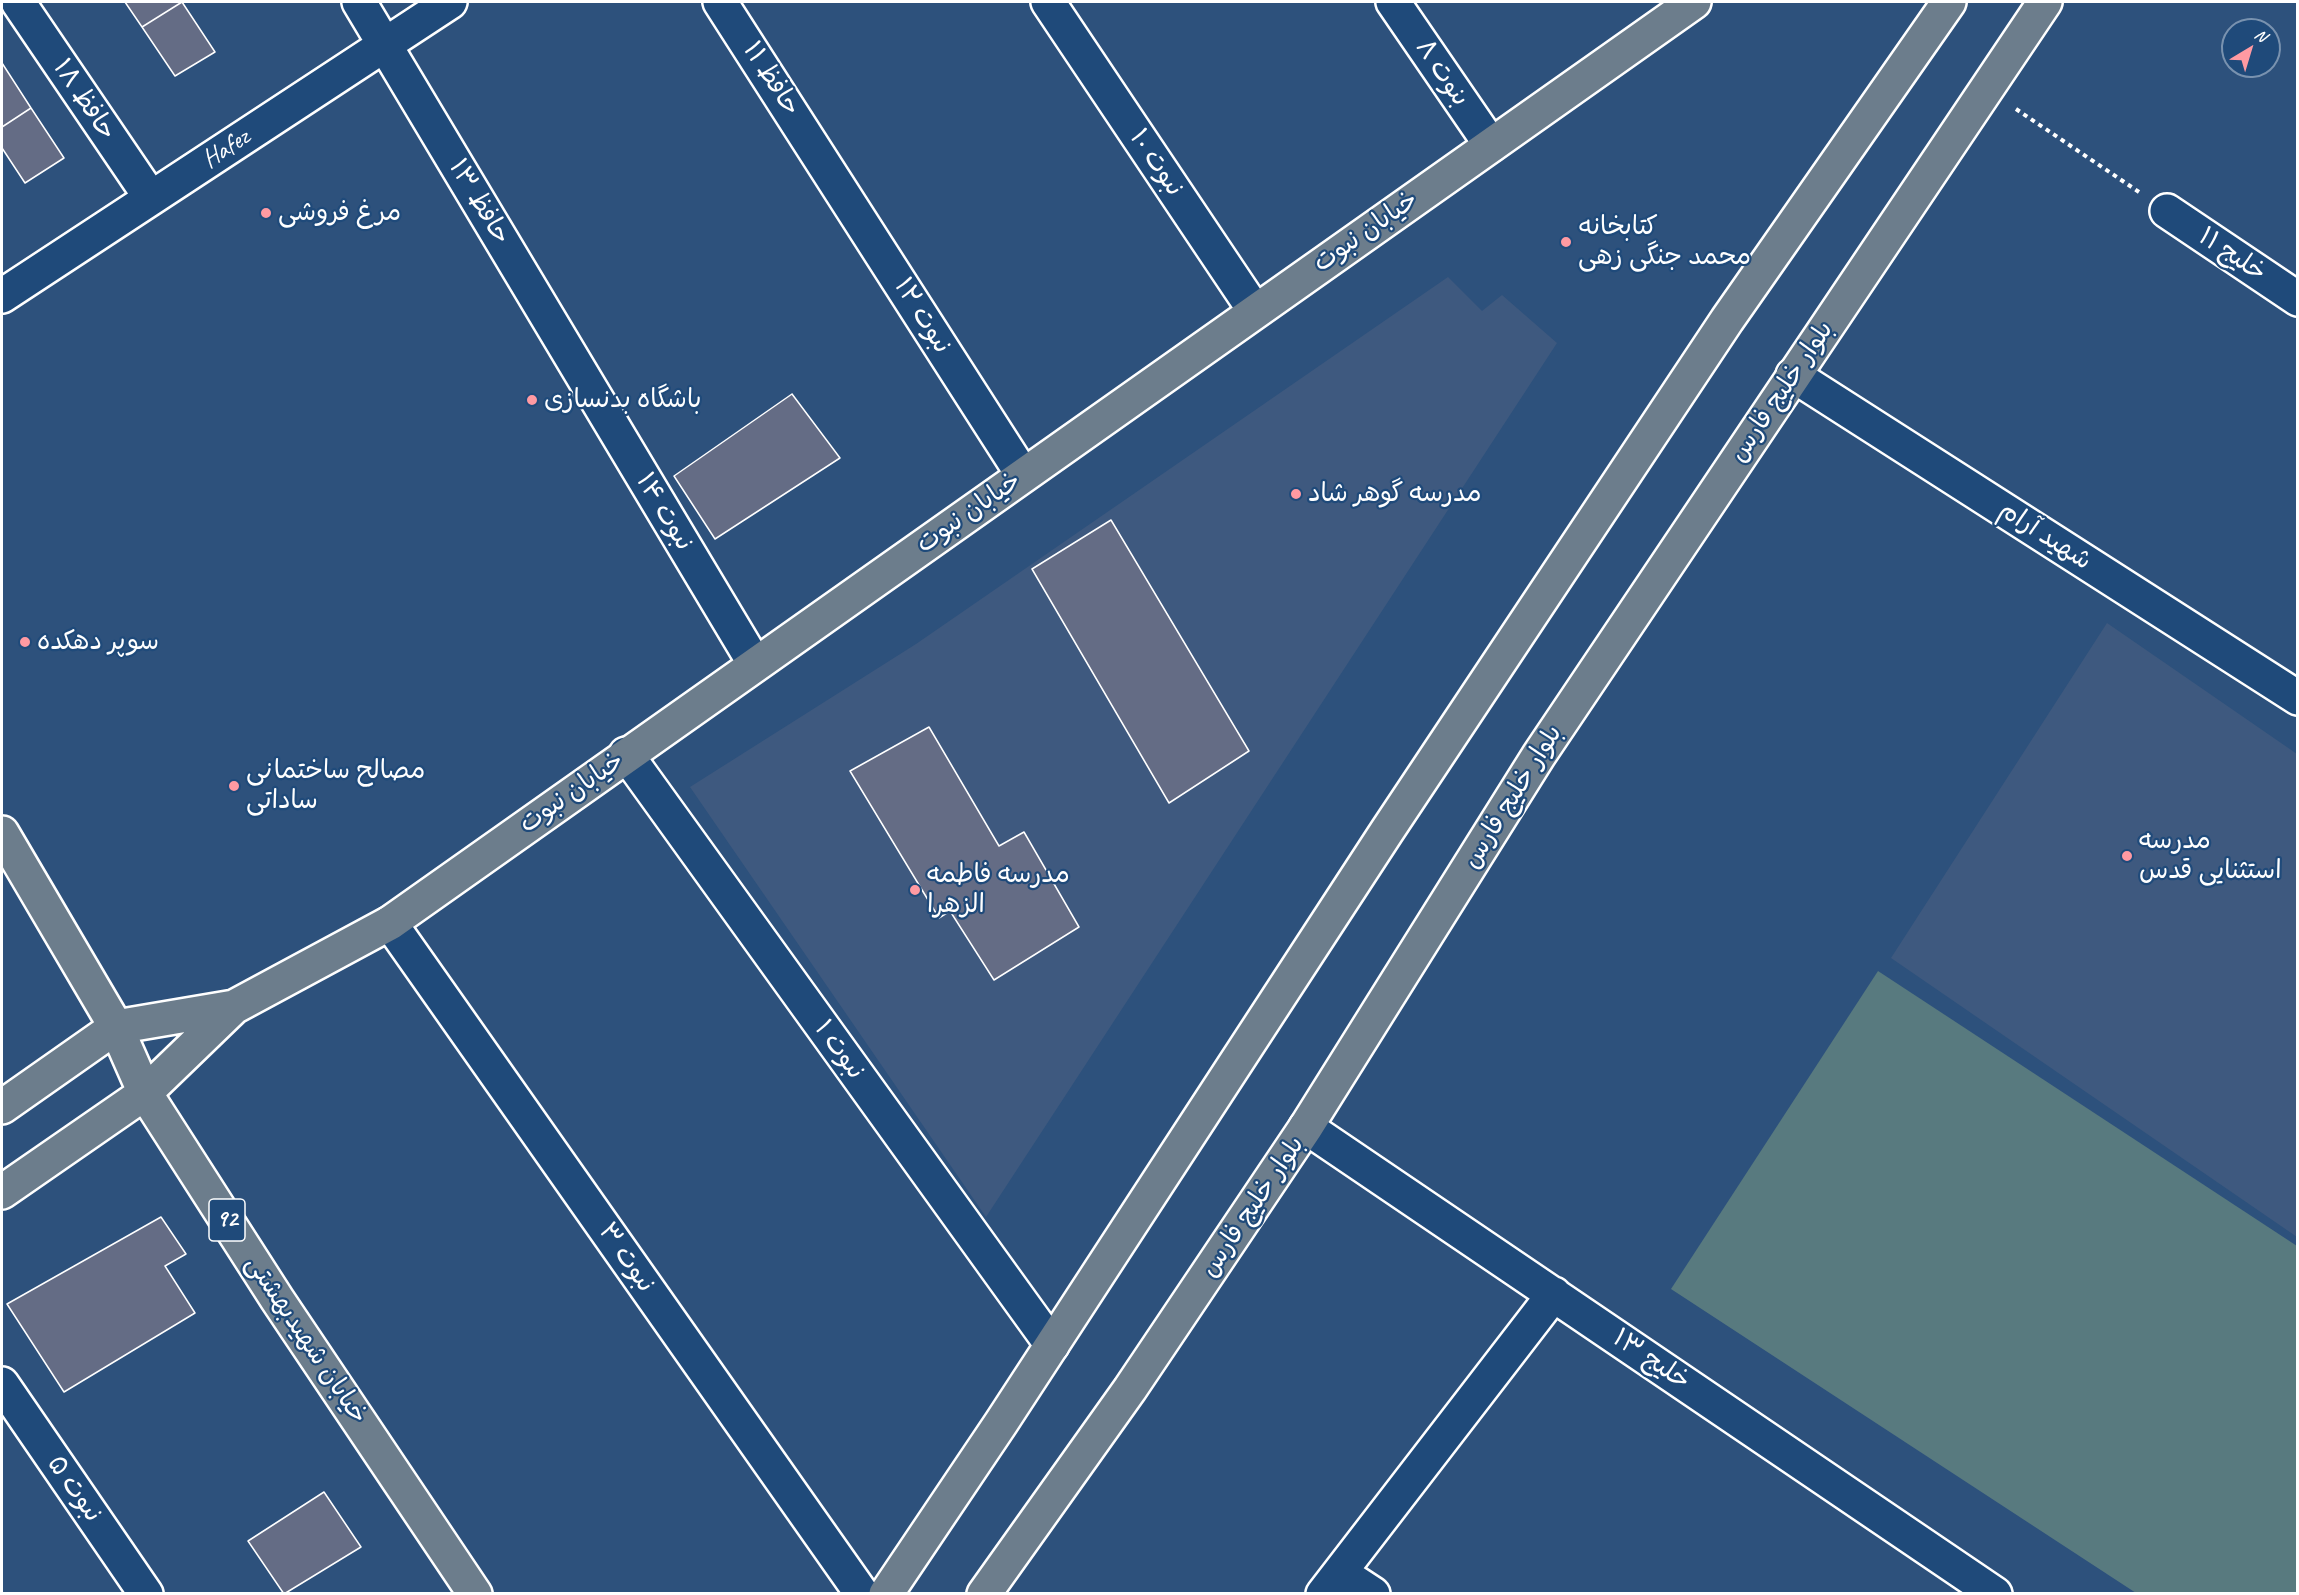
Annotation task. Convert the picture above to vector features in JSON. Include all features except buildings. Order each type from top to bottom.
[{"type":"main road","name":"خیابان نبوت","points":[[2,1192],[145,1093],[234,1007],[390,923],[626,754],[1694,2]]},
{"type":"main road","points":[[886,1593],[1052,1345],[1387,831],[1707,349],[1949,2]]},
{"type":"main road","name":"بلوار خلیج فارس","points":[[984,1593],[1130,1389],[1306,1127],[1539,755],[2045,2]]},
{"type":"main road","name":"خیابان شهیدبهشتی","points":[[2,833],[116,1027],[145,1093],[277,1299],[475,1593]]},
{"type":"main road","name":"خیابان نبوت","points":[[116,1027],[234,1007]]},
{"type":"main road","points":[[2,1107],[116,1027]]},
{"type":"street","name":"حافظ ۱۸","points":[[18,2],[151,198]]},
{"type":"street","name":"حافظ ۱۳","points":[[359,2],[573,359]]},
{"type":"street","name":"Hafez","points":[[2,296],[450,2]]},
{"type":"street","name":"حافظ ۱۱","points":[[720,2],[822,157]]},
{"type":"street","name":"بنوت ۸","points":[[1393,2],[1491,145]]},
{"type":"street","name":"نبوت ۱۰","points":[[1052,8],[1255,311]]},
{"type":"street","name":"نبوت ۱۲","points":[[822,157],[1023,475]]},
{"type":"street","name":"خلیج ۱۱","points":[[2167,211],[2298,299]]},
{"type":"street","name":"نبوت ۱۴","points":[[573,359],[755,664]]},
{"type":"street","name":"شهید آرام","points":[[1793,375],[2298,698]]},
{"type":"street","name":"نبوت ۱","points":[[626,754],[1052,1345]]},
{"type":"street","name":"نبوت ۳","points":[[390,923],[862,1593]]},
{"type":"street","name":"خلیج ۱۳","points":[[1306,1127],[1995,1593]]},
{"type":"street","points":[[1373,1593],[1332,1583],[1554,1294]]},
{"type":"street","name":"نبوت ۵","points":[[2,1384],[146,1593]]},
{"type":"path","points":[[1986,89],[2167,211]]},
{"type":"shaded area","name":"مدرسه گوهر شاد","points":[[1448,277],[1482,311],[1502,295],[1557,343],[986,1217],[690,787],[916,644]]},
{"type":"shaded area","name":"مدرسه استثنایی قدس","points":[[2107,623],[2297,754],[2297,1237],[1891,958]]},
{"type":"green space","points":[[1878,971],[2297,1246],[2297,1593],[2136,1593],[1671,1289]]},
{"type":"place","name":"مرغ فروشی","points":[[266,213]]},
{"type":"place","name":"کتابخانه محمد جنگی زهی","points":[[1566,242]]},
{"type":"place","name":"باشگاه بدنسازی","points":[[532,400]]},
{"type":"place","name":"مدرسه گوهر شاد","points":[[1296,494]]},
{"type":"place","name":"سوپر دهکده","points":[[25,642]]},
{"type":"place","name":"مصالح ساختمانی ساداتی","points":[[234,786]]},
{"type":"place","name":"مدرسه استثنایی قدس","points":[[2127,856]]},
{"type":"place","name":"مدرسه فاطمه الزهرا","points":[[915,890]]}]
